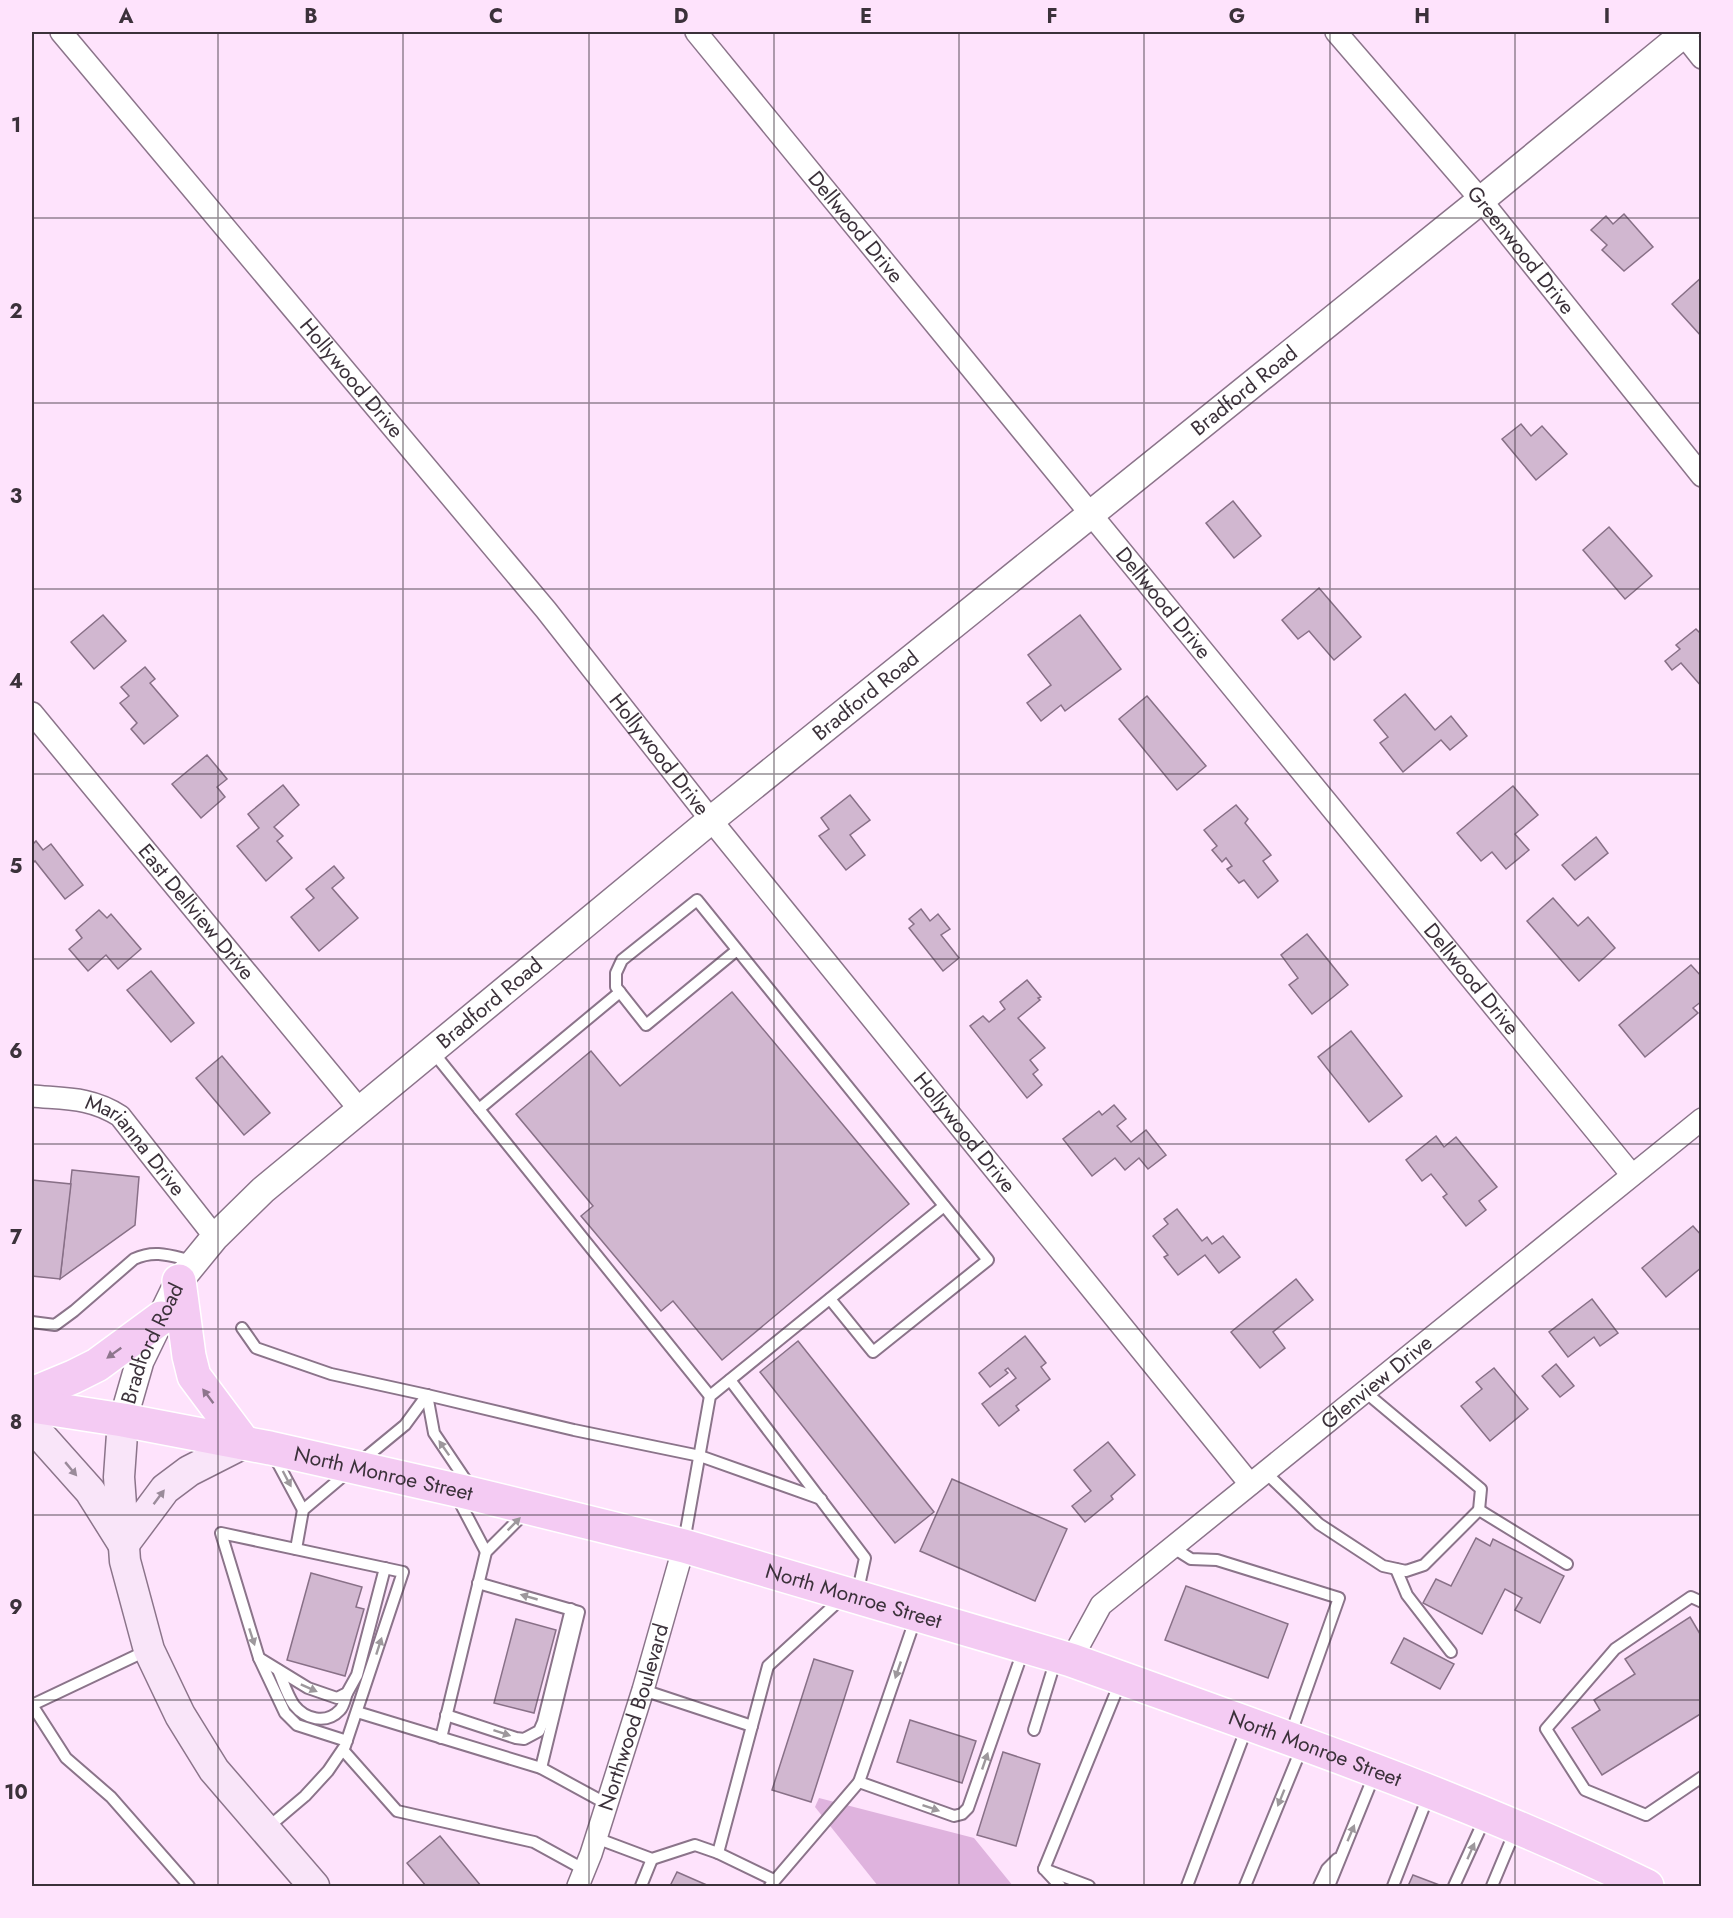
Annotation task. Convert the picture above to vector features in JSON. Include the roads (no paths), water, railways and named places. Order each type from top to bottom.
[{"type":"main road","points":[[124,1544],[165,1489],[189,1471],[257,1446],[194,1376],[189,1356],[188,1271]]},
{"type":"main road","points":[[32,1394],[97,1365],[161,1318]]},
{"type":"main road","name":"North Monroe Street","points":[[32,1406],[123,1420],[257,1446],[465,1492],[684,1546],[1025,1645],[1064,1657],[1430,1791],[1517,1827],[1647,1887]]},
{"type":"main road","points":[[123,1420],[118,1477],[125,1561],[148,1650],[180,1715],[214,1770],[314,1887]]},
{"type":"main road","points":[[32,1426],[90,1491],[124,1544]]},
{"type":"street","name":"Hollywood Drive","points":[[61,32],[546,610],[711,820],[1257,1478]]},
{"type":"street","name":"Dellwood Drive","points":[[696,32],[1632,1175]]},
{"type":"street","name":"Greenwood Drive","points":[[1336,32],[1481,200],[1701,476]]},
{"type":"street","name":"Bradford Road","points":[[123,1420],[140,1361],[188,1271],[215,1237],[263,1190],[433,1052],[711,820],[1481,200],[1684,33]]},
{"type":"street","points":[[1684,33],[1701,58]]},
{"type":"street","name":"East Dellview Drive","points":[[32,713],[360,1110]]},
{"type":"street","name":"Marianna Drive","points":[[32,1096],[82,1100],[105,1106],[120,1116],[215,1237]]},
{"type":"street","name":"Glenview Drive","points":[[1064,1657],[1101,1605],[1701,1119]]},
{"type":"street","name":"Northwood Boulevard","points":[[582,1878],[643,1690],[684,1546]]},
{"type":"lane","points":[[737,950],[646,1025],[616,987],[615,973],[622,960],[697,900],[988,1260],[873,1352],[830,1299]]},
{"type":"lane","points":[[478,1109],[620,992]]},
{"type":"lane","points":[[433,1052],[711,1396]]},
{"type":"lane","points":[[684,1546],[711,1396],[944,1206]]},
{"type":"lane","points":[[32,1322],[55,1325],[134,1259],[143,1255],[160,1252],[188,1271]]},
{"type":"lane","points":[[242,1328],[256,1348],[331,1374],[574,1430],[700,1456],[821,1498]]},
{"type":"lane","points":[[718,1853],[768,1666],[851,1596],[865,1558],[730,1380]]},
{"type":"lane","points":[[1257,1478],[1319,1524],[1383,1566],[1406,1572],[1424,1565],[1479,1510],[1481,1489],[1364,1391]]},
{"type":"lane","points":[[296,1549],[303,1510],[405,1425],[427,1395]]},
{"type":"lane","points":[[427,1395],[434,1432],[465,1492],[486,1552]]},
{"type":"lane","points":[[257,1446],[303,1510]]},
{"type":"lane","points":[[441,1738],[486,1552],[530,1508]]},
{"type":"lane","points":[[1479,1510],[1567,1564]]},
{"type":"lane","points":[[265,1830],[304,1796],[328,1771],[345,1745],[403,1572],[221,1533],[259,1658],[285,1713],[297,1725],[345,1745],[397,1811],[534,1842],[582,1878]]},
{"type":"lane","points":[[1172,1547],[1191,1559],[1217,1560],[1339,1598],[1296,1741],[1245,1887]]},
{"type":"lane","points":[[278,1670],[293,1704],[303,1713],[313,1719],[327,1718],[340,1710],[357,1675],[385,1568]]},
{"type":"lane","points":[[1396,1569],[1407,1595],[1451,1652]]},
{"type":"lane","points":[[478,1583],[579,1612],[541,1768]]},
{"type":"lane","points":[[1701,1602],[1691,1597],[1615,1649],[1546,1729],[1585,1790],[1646,1815],[1701,1777]]},
{"type":"lane","points":[[446,1715],[516,1738],[531,1737],[539,1731],[572,1610]]},
{"type":"lane","points":[[596,1838],[652,1859],[695,1845],[718,1853],[772,1883],[859,1782],[917,1615]]},
{"type":"lane","points":[[859,1782],[954,1816],[962,1814],[968,1808],[1025,1645]]},
{"type":"lane","points":[[148,1650],[32,1705],[66,1758],[111,1797],[189,1887]]},
{"type":"lane","points":[[1034,1730],[1064,1657]]},
{"type":"lane","points":[[259,1658],[317,1692],[337,1698],[348,1693]]},
{"type":"lane","points":[[1044,1869],[1122,1678]]},
{"type":"lane","points":[[643,1690],[752,1726]]},
{"type":"lane","points":[[357,1712],[541,1768],[607,1804]]},
{"type":"lane","points":[[1187,1887],[1249,1724]]},
{"type":"lane","points":[[1329,1887],[1376,1770]]},
{"type":"lane","points":[[1393,1887],[1430,1791]]},
{"type":"lane","points":[[1454,1887],[1487,1815]]},
{"type":"lane","points":[[1492,1887],[1517,1827]]},
{"type":"lane","points":[[1320,1887],[1327,1869],[1343,1852]]},
{"type":"lane","points":[[641,1887],[652,1859]]},
{"type":"lane","points":[[1044,1869],[1060,1887]]},
{"type":"lane","points":[[1044,1869],[1089,1887]]}]
